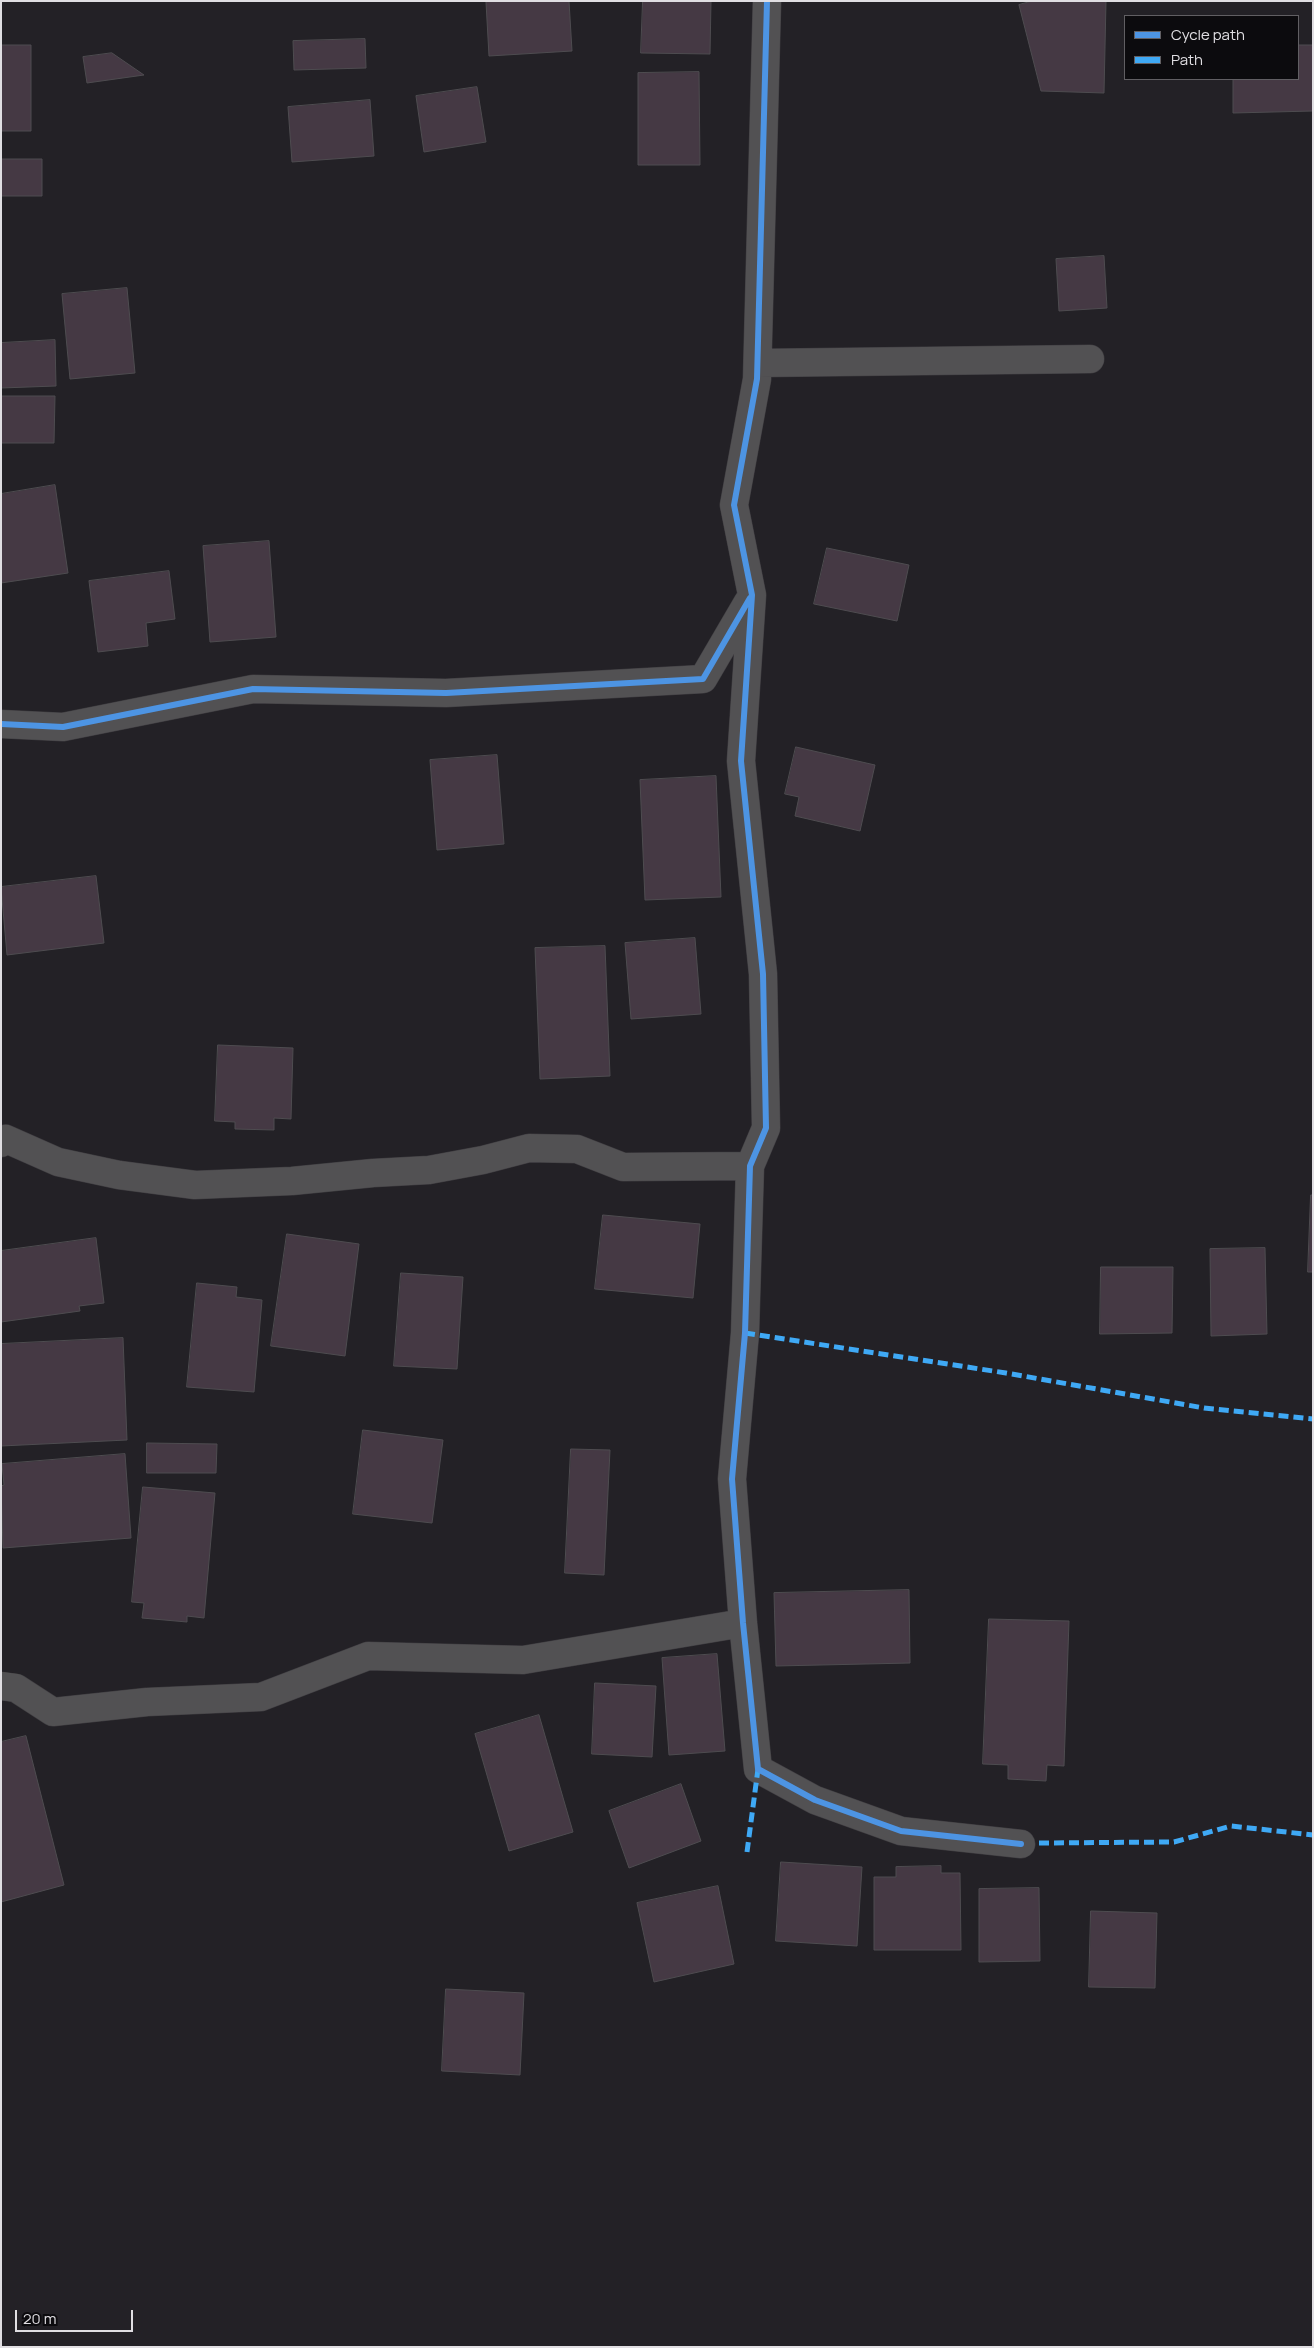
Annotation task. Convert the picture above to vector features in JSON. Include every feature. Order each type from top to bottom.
[{"type":"street","points":[[767,1],[757,379],[734,505],[752,595],[741,761],[763,974],[766,1128],[750,1166],[745,1332],[732,1479],[743,1623],[758,1769],[815,1800],[901,1831],[1021,1844]]},
{"type":"street","points":[[758,362],[1090,359]]},
{"type":"street","points":[[1,724],[63,727],[253,689],[446,693],[703,679],[752,595]]},
{"type":"street","points":[[3,1136],[58,1162],[119,1175],[195,1185],[292,1181],[429,1170],[482,1160],[529,1148],[577,1149],[623,1167],[750,1166]]},
{"type":"street","points":[[1,1686],[16,1688],[53,1712],[147,1702],[261,1697],[368,1656],[523,1660],[743,1623]]},
{"type":"building","points":[[569,1],[572,51],[489,56],[486,2]]},
{"type":"building","points":[[643,1],[711,1],[710,54],[641,53]]},
{"type":"building","points":[[1032,1],[1106,1],[1104,93],[1041,91],[1019,5]]},
{"type":"building","points":[[365,39],[366,68],[294,70],[293,41]]},
{"type":"building","points":[[1,45],[31,45],[31,131],[1,131]]},
{"type":"building","points":[[1299,45],[1313,45],[1313,111],[1233,113],[1233,80],[1299,80]]},
{"type":"building","points":[[112,53],[144,75],[87,83],[83,57]]},
{"type":"building","points":[[699,72],[700,165],[638,165],[638,73]]},
{"type":"building","points":[[477,87],[486,142],[424,152],[416,96]]},
{"type":"building","points":[[370,100],[374,156],[292,162],[288,107]]},
{"type":"building","points":[[1,159],[42,159],[42,196],[1,196]]},
{"type":"building","points":[[1104,256],[1107,308],[1059,311],[1056,259]]},
{"type":"building","points":[[127,288],[135,373],[70,379],[62,294]]},
{"type":"building","points":[[55,340],[56,386],[1,388],[1,343]]},
{"type":"building","points":[[1,396],[55,396],[54,443],[1,443]]},
{"type":"building","points":[[55,485],[68,573],[1,583],[1,494]]},
{"type":"building","points":[[269,541],[276,637],[210,642],[203,546]]},
{"type":"building","points":[[827,548],[909,565],[897,621],[814,604]]},
{"type":"building","points":[[169,571],[175,619],[146,623],[148,646],[98,652],[89,581]]},
{"type":"building","points":[[796,747],[875,765],[860,831],[795,816],[799,797],[785,794]]},
{"type":"building","points":[[497,755],[504,844],[437,850],[430,760]]},
{"type":"building","points":[[716,776],[721,897],[645,900],[640,780]]},
{"type":"building","points":[[96,876],[104,943],[7,955],[1,887]]},
{"type":"building","points":[[695,938],[701,1014],[631,1019],[625,943]]},
{"type":"building","points":[[605,946],[610,1076],[540,1079],[535,948]]},
{"type":"building","points":[[218,1045],[293,1048],[291,1119],[274,1118],[274,1130],[235,1129],[235,1122],[215,1121]]},
{"type":"building","points":[[1311,1195],[1313,1195],[1313,1272],[1308,1272]]},
{"type":"building","points":[[603,1215],[700,1224],[693,1298],[595,1289]]},
{"type":"building","points":[[287,1234],[359,1244],[345,1356],[271,1346]]},
{"type":"building","points":[[96,1238],[104,1303],[79,1306],[80,1311],[1,1322],[1,1251]]},
{"type":"building","points":[[1265,1248],[1267,1334],[1211,1336],[1210,1249]]},
{"type":"building","points":[[1101,1267],[1173,1267],[1172,1333],[1100,1334]]},
{"type":"building","points":[[401,1273],[463,1277],[457,1369],[394,1366]]},
{"type":"building","points":[[197,1283],[237,1287],[236,1297],[262,1300],[254,1392],[187,1387]]},
{"type":"building","points":[[123,1338],[127,1440],[1,1446],[1,1344]]},
{"type":"building","points":[[363,1430],[443,1440],[432,1523],[353,1514]]},
{"type":"building","points":[[147,1443],[217,1444],[216,1473],[147,1473]]},
{"type":"building","points":[[571,1449],[610,1450],[604,1575],[565,1573]]},
{"type":"building","points":[[125,1454],[131,1538],[3,1548],[1,1486],[4,1485],[2,1464]]},
{"type":"building","points":[[143,1487],[215,1493],[204,1618],[187,1616],[187,1622],[142,1618],[144,1603],[132,1602]]},
{"type":"building","points":[[909,1590],[910,1663],[776,1666],[774,1593]]},
{"type":"building","points":[[989,1619],[1069,1621],[1064,1766],[1047,1765],[1046,1781],[1008,1779],[1008,1765],[983,1764]]},
{"type":"building","points":[[717,1654],[725,1751],[669,1755],[662,1658]]},
{"type":"building","points":[[595,1683],[656,1686],[652,1757],[592,1754]]},
{"type":"building","points":[[539,1715],[573,1832],[509,1851],[475,1734]]},
{"type":"building","points":[[26,1736],[64,1885],[1,1902],[1,1742]]},
{"type":"building","points":[[681,1784],[701,1841],[629,1868],[609,1811]]},
{"type":"building","points":[[781,1862],[862,1867],[857,1946],[776,1941]]},
{"type":"building","points":[[941,1866],[941,1873],[960,1873],[961,1950],[874,1950],[874,1877],[896,1877],[896,1867]]},
{"type":"building","points":[[718,1886],[734,1964],[654,1982],[637,1903]]},
{"type":"building","points":[[1039,1888],[1040,1961],[979,1962],[979,1889]]},
{"type":"building","points":[[1091,1911],[1157,1913],[1155,1988],[1089,1987]]},
{"type":"building","points":[[446,1989],[524,1993],[520,2075],[442,2071]]},
{"type":"marked path","points":[[745,1333],[1006,1373],[1204,1408],[1313,1419]]},
{"type":"marked path","points":[[747,1852],[758,1769]]},
{"type":"marked path","points":[[1039,1843],[1174,1842],[1231,1826],[1313,1835]]},
{"type":"cycle path","points":[[767,1],[757,379],[734,505],[752,595],[741,761],[763,974],[766,1128],[750,1166],[745,1333],[732,1479],[743,1623],[758,1769],[815,1800],[901,1831],[1021,1844]]},
{"type":"cycle path","points":[[1,724],[63,727],[253,689],[446,693],[703,679],[750,598]]}]
